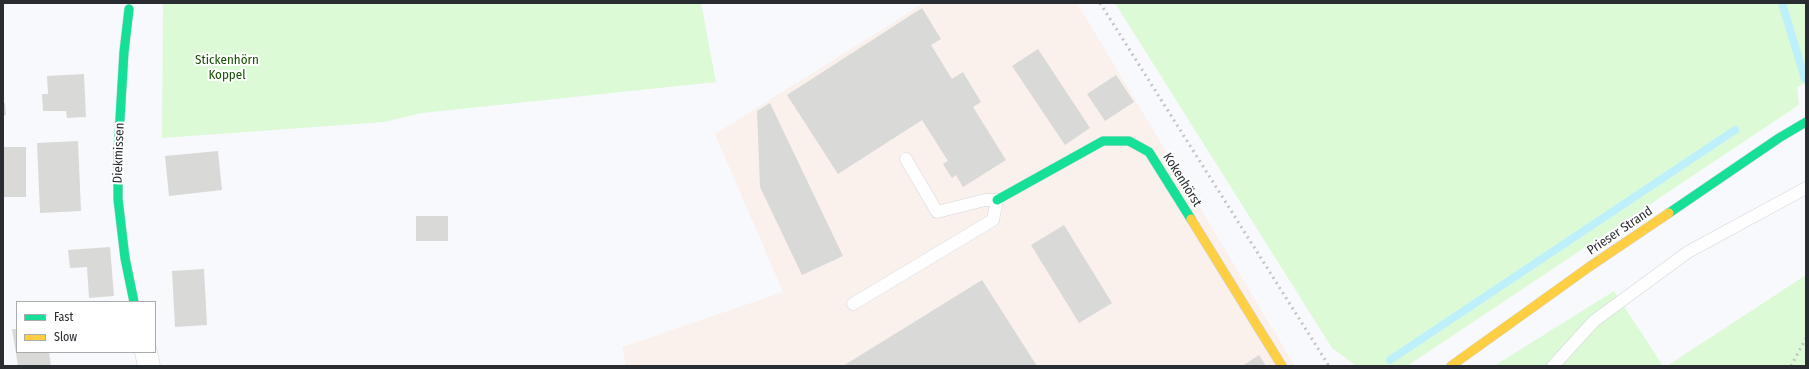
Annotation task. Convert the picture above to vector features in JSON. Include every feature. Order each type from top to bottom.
[{"type":"street","name":"Diekmissen","points":[[129,6],[123,59],[118,152],[118,199],[125,258],[134,301]]},
{"type":"street","name":"Prieser Strand","points":[[1451,366],[1590,267],[1779,138],[1806,122]]},
{"type":"street","name":"Kokenhörst","points":[[997,200],[1103,142],[1128,141],[1149,152],[1282,366]]},
{"type":"street","points":[[146,353],[149,366]]},
{"type":"lane","points":[[853,304],[993,220],[997,200],[985,200],[938,212],[906,159]]},
{"type":"lane","points":[[1553,366],[1594,320],[1688,252],[1806,188]]},
{"type":"shaded area","points":[[924,3],[1077,3],[1295,366],[626,366],[622,347],[783,292],[715,134]]},
{"type":"green space","name":"Stickenhörn Koppel","points":[[163,3],[701,3],[716,82],[422,113],[384,122],[162,138]]},
{"type":"green space","points":[[1115,3],[1806,3],[1806,83],[1797,87],[1799,105],[1407,366],[1357,366],[1332,348]]},
{"type":"green space","points":[[1806,275],[1806,366],[1667,366]]},
{"type":"green space","points":[[1614,291],[1663,366],[1494,366]]},
{"type":"building","points":[[922,8],[941,39],[931,45],[952,79],[963,72],[981,102],[973,107],[1006,160],[963,187],[956,175],[952,178],[943,164],[948,161],[922,120],[838,174],[787,95]]},
{"type":"building","points":[[1038,49],[1090,128],[1065,145],[1012,66]]},
{"type":"building","points":[[84,74],[86,117],[67,118],[66,111],[43,111],[42,94],[48,94],[47,76]]},
{"type":"building","points":[[1116,75],[1134,102],[1105,121],[1087,94]]},
{"type":"building","points":[[3,103],[5,103],[6,115],[3,116]]},
{"type":"building","points":[[770,103],[843,256],[802,275],[760,187],[757,111]]},
{"type":"building","points":[[78,141],[81,211],[40,213],[37,143]]},
{"type":"building","points":[[3,147],[26,147],[26,197],[3,197]]},
{"type":"building","points":[[218,151],[222,190],[169,196],[165,156]]},
{"type":"building","points":[[416,216],[448,216],[448,241],[416,241]]},
{"type":"building","points":[[1064,225],[1112,303],[1079,323],[1031,245]]},
{"type":"building","points":[[110,247],[114,296],[89,298],[87,267],[70,268],[68,250]]},
{"type":"building","points":[[204,269],[207,325],[175,327],[172,271]]},
{"type":"building","points":[[982,280],[1037,366],[843,366]]},
{"type":"building","points":[[12,329],[16,329],[16,353],[49,353],[51,366],[18,366]]},
{"type":"building","points":[[1259,355],[1266,366],[1244,366],[1244,365]]},
{"type":"waterway","points":[[1782,3],[1805,79]]},
{"type":"waterway","points":[[1390,360],[1735,130]]},
{"type":"railway","points":[[1100,3],[1329,366]]},
{"type":"railway","points":[[1791,366],[1806,338]]},
{"type":"traffic: fast","points":[[129,9],[124,52],[118,152],[118,199],[125,258],[134,301]]},
{"type":"traffic: fast","points":[[1669,213],[1779,138],[1806,122]]},
{"type":"traffic: fast","points":[[997,200],[1103,141],[1129,141],[1149,152],[1191,219]]},
{"type":"traffic: slow","points":[[1451,366],[1589,267],[1669,213]]},
{"type":"traffic: slow","points":[[1191,219],[1282,366]]}]
